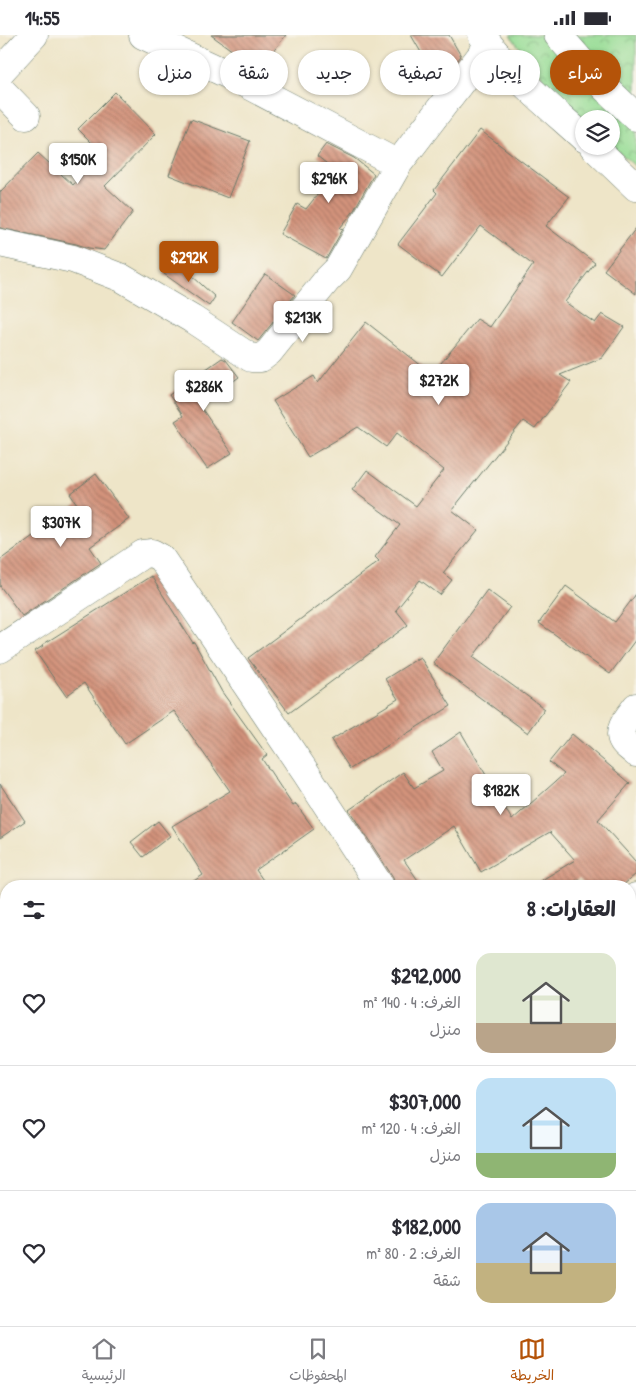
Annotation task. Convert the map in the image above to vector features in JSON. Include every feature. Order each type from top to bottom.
[{"type":"street","points":[[0,72],[34,35]]},
{"type":"street","points":[[143,35],[227,74],[398,164]]},
{"type":"street","points":[[558,35],[598,81],[636,117]]},
{"type":"street","points":[[0,243],[73,259],[122,278],[192,319],[251,358],[261,358],[269,352],[338,269],[398,164],[486,40],[519,77],[575,130]]},
{"type":"street","points":[[0,89],[26,115]]},
{"type":"street","points":[[602,155],[636,187]]},
{"type":"street","points":[[0,649],[143,554],[152,553],[161,558],[376,880]]},
{"type":"street","points":[[636,707],[624,723],[621,733],[623,741],[636,753]]},
{"type":"green space","points":[[510,35],[636,35],[636,167],[620,153],[620,110],[575,110],[575,112],[556,95],[621,95],[621,50],[550,50],[550,87],[540,74],[540,50],[522,50]]},
{"type":"building","points":[[211,35],[286,35],[274,50],[232,50]]},
{"type":"building","points":[[411,35],[449,35],[458,50],[420,50]]},
{"type":"building","points":[[115,92],[156,134],[105,186],[133,212],[104,250],[0,228],[0,192],[38,153],[73,185],[102,153],[78,129]]},
{"type":"building","points":[[191,119],[250,141],[228,198],[169,175]]},
{"type":"building","points":[[480,130],[569,197],[546,226],[595,263],[565,302],[595,323],[602,314],[624,327],[602,358],[560,375],[571,382],[535,429],[523,421],[452,510],[478,530],[443,573],[452,580],[440,595],[420,580],[396,610],[408,625],[289,713],[248,658],[379,561],[375,557],[400,525],[352,490],[367,470],[416,506],[444,470],[397,433],[386,447],[358,427],[308,457],[273,401],[314,376],[318,383],[366,322],[432,374],[477,319],[490,327],[533,265],[481,226],[442,277],[398,244],[437,193],[434,190]]},
{"type":"building","points":[[326,144],[354,158],[374,174],[353,212],[340,228],[343,229],[326,259],[280,234],[297,204],[306,209],[336,171],[317,156]]},
{"type":"building","points":[[636,228],[636,294],[604,270]]},
{"type":"building","points":[[176,261],[215,297],[209,306],[164,274]]},
{"type":"building","points":[[265,274],[295,295],[258,341],[232,322]]},
{"type":"building","points":[[222,358],[226,360],[239,377],[200,406],[232,453],[207,469],[175,421],[183,416],[169,395]]},
{"type":"building","points":[[96,474],[129,519],[90,547],[101,563],[22,616],[0,586],[0,560],[77,504],[70,494]]},
{"type":"building","points":[[151,576],[194,642],[222,692],[267,755],[262,759],[293,806],[296,804],[314,829],[256,870],[263,880],[195,880],[203,875],[172,826],[230,791],[174,711],[125,744],[84,683],[66,696],[35,651]]},
{"type":"building","points":[[566,586],[615,622],[636,594],[636,639],[610,674],[539,623]]},
{"type":"building","points":[[487,590],[510,607],[473,657],[545,709],[528,733],[433,663]]},
{"type":"building","points":[[420,657],[451,706],[350,769],[331,740],[398,699],[385,679]]},
{"type":"building","points":[[461,732],[512,820],[564,774],[549,762],[572,734],[630,783],[598,820],[636,862],[636,874],[629,880],[542,880],[575,860],[550,832],[481,872],[454,826],[404,860],[418,880],[394,880],[349,810],[403,772],[414,788],[443,771],[432,752]]},
{"type":"building","points":[[0,784],[25,821],[0,838]]},
{"type":"building","points":[[158,821],[170,836],[143,857],[131,842]]}]
